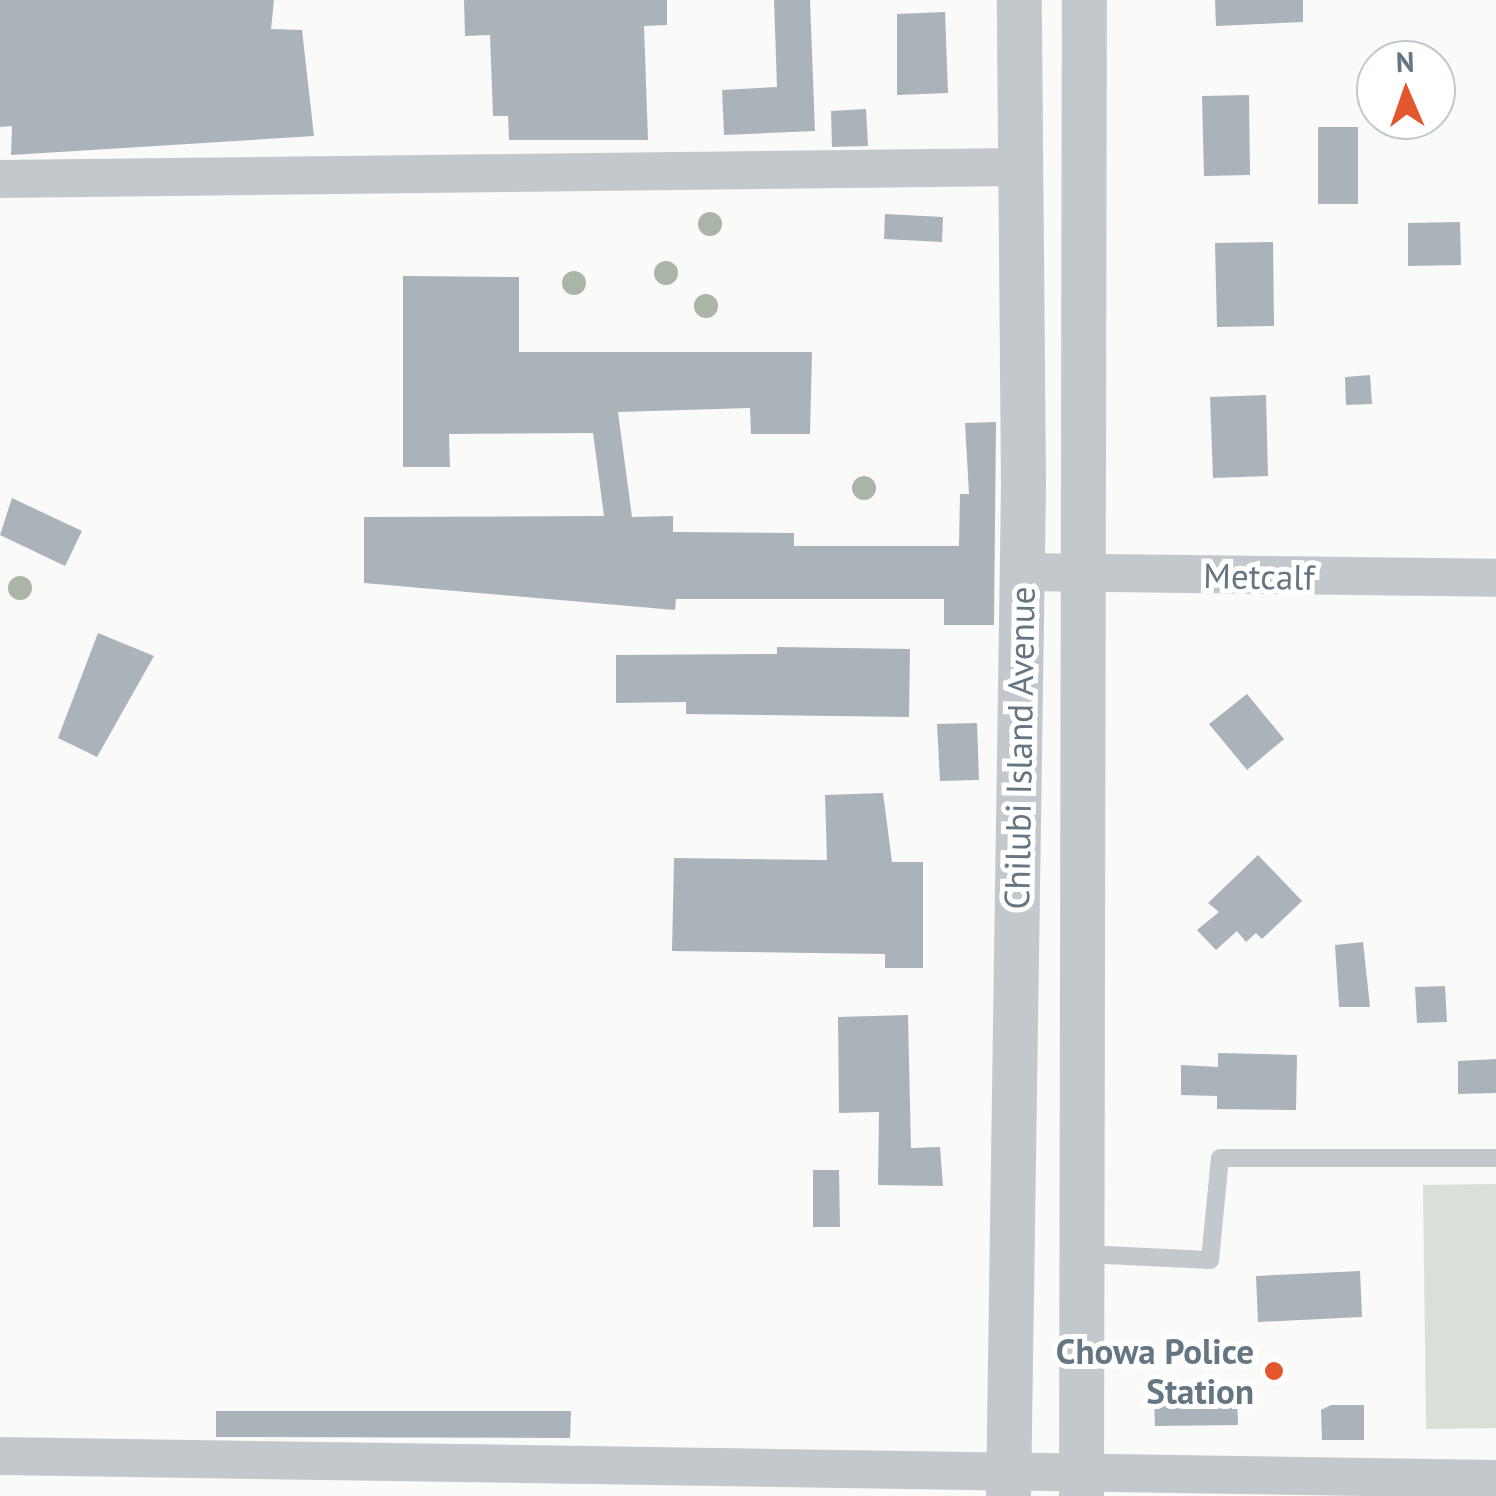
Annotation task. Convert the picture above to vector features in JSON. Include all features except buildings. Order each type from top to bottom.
[{"type":"street","name":"Chilubi Island Avenue","points":[[1008,1483],[1022,572],[1019,0]]},
{"type":"street","name":"Chilubi Island Avenue","points":[[1082,1483],[1084,0]]},
{"type":"street","points":[[0,179],[1020,167]]},
{"type":"street","name":"Metcalf","points":[[1022,572],[1496,578]]},
{"type":"street","points":[[0,1456],[1008,1483],[1398,1487],[1496,1479]]},
{"type":"lane","points":[[1082,1254],[1210,1260],[1220,1158],[1496,1158]]},
{"type":"shaded area","points":[[1496,1184],[1496,1428],[1426,1429],[1423,1185]]},
{"type":"place","name":"Chowa Police Station","points":[[1274,1371]]}]
